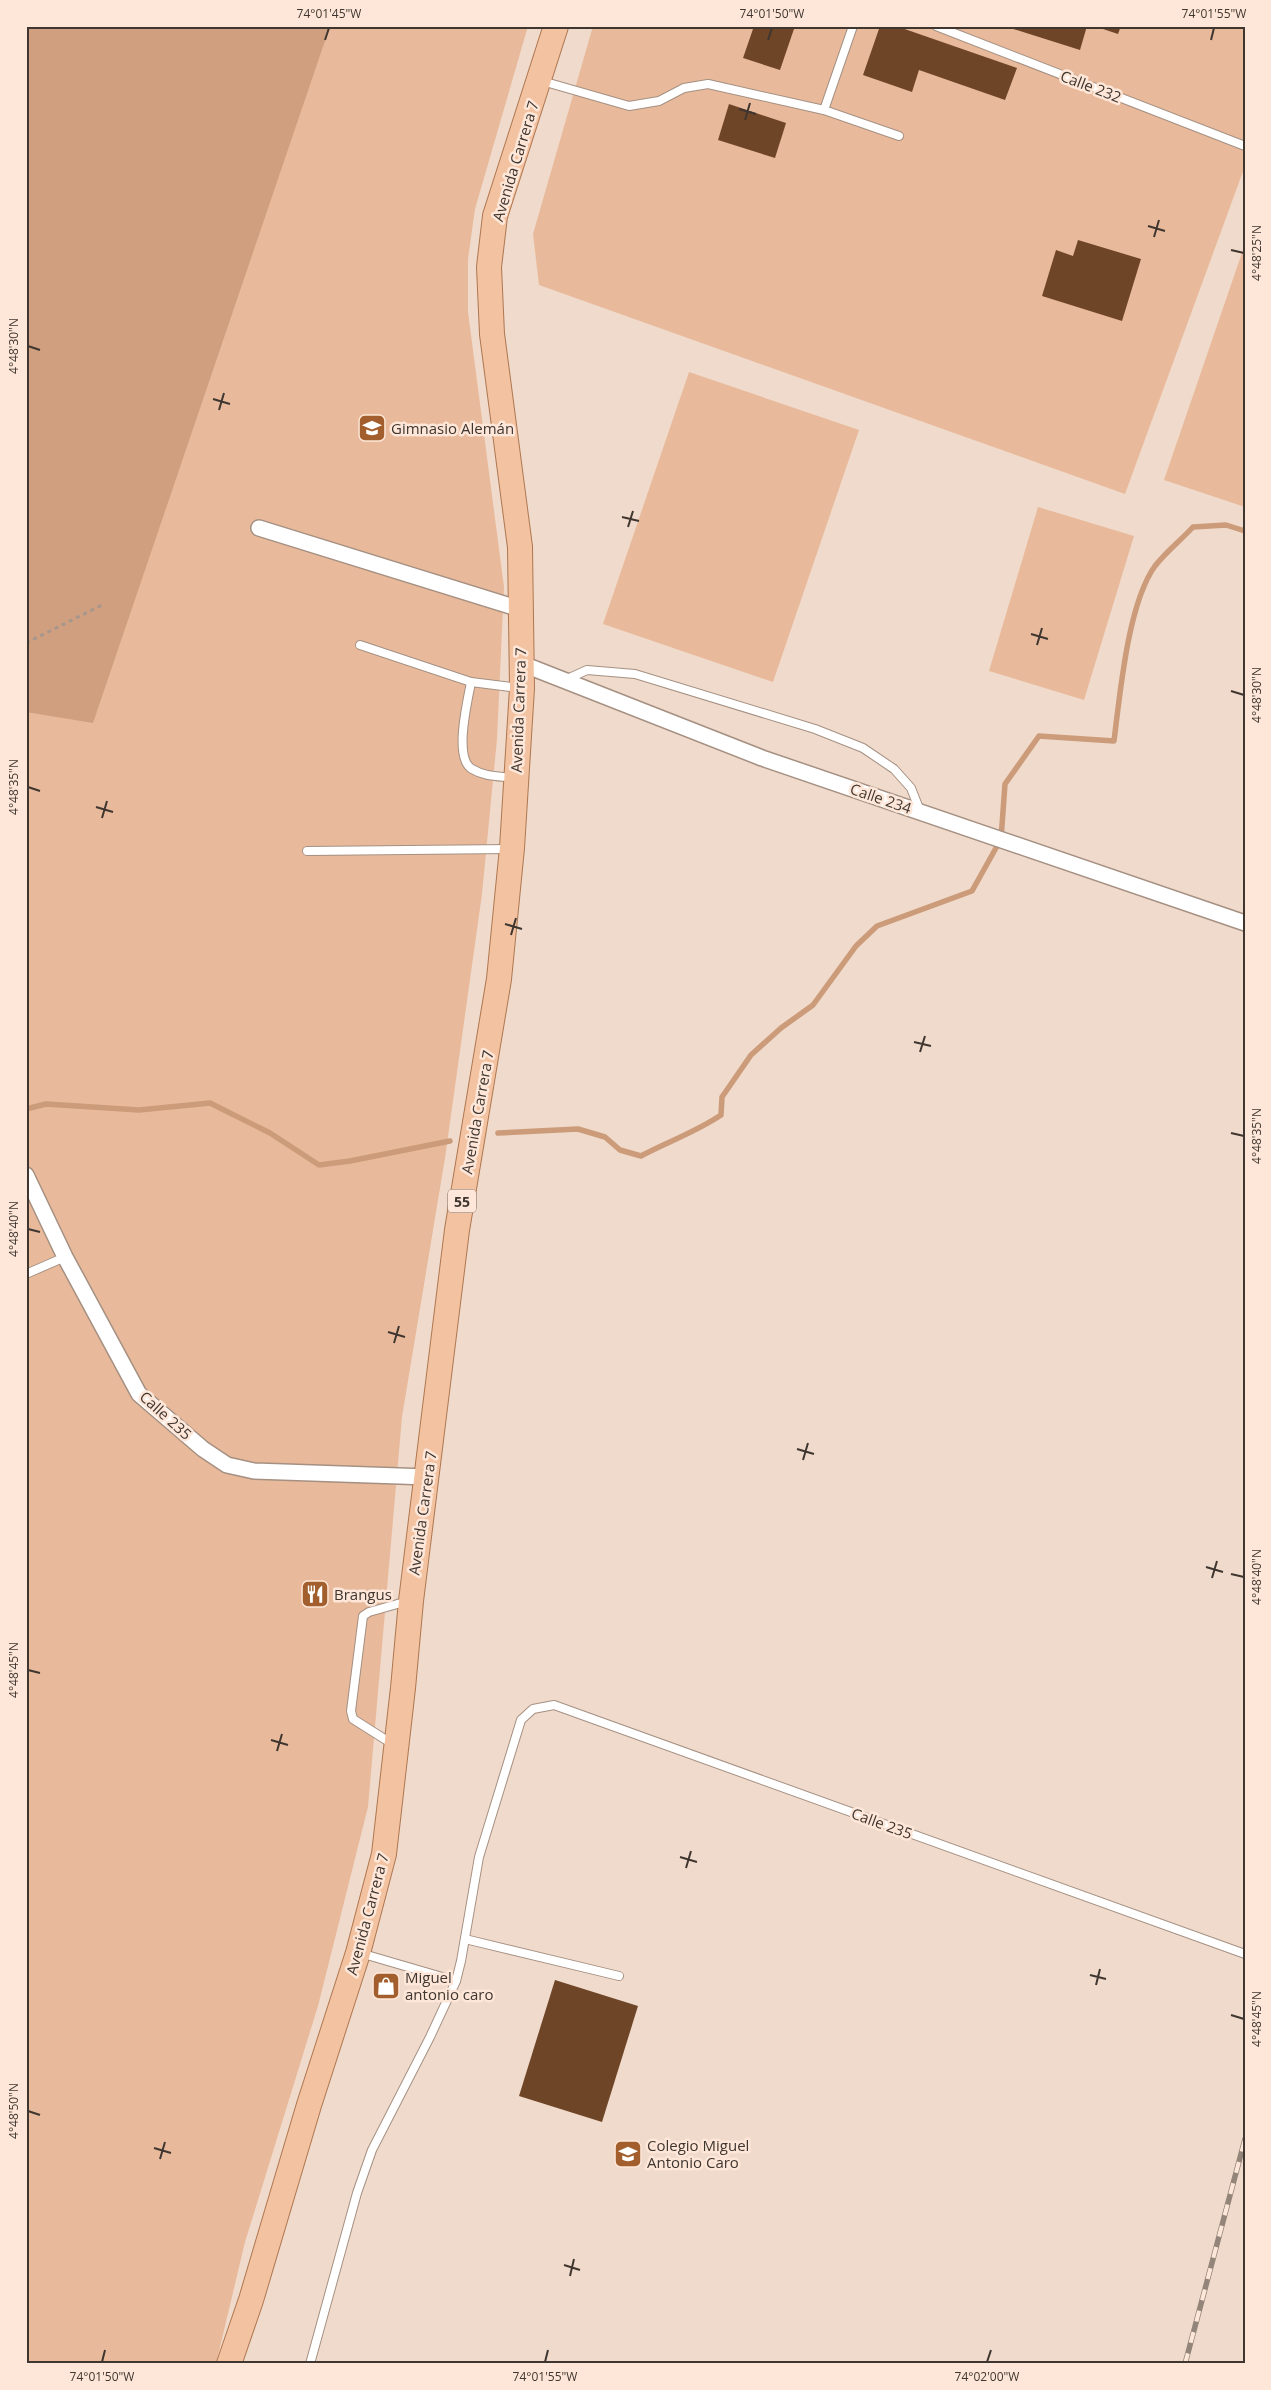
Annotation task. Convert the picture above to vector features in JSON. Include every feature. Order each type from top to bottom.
[{"type":"main road","name":"Avenida Carrera 7","points":[[230,2364],[358,1953],[384,1854],[411,1601],[428,1478],[457,1230],[499,979],[512,848],[522,688],[520,663],[520,547],[492,334],[489,267],[496,216],[556,26]]},
{"type":"street","points":[[259,528],[520,608]]},
{"type":"street","name":"Calle 234","points":[[520,663],[762,758],[1245,923]]},
{"type":"street","name":"Calle 235","points":[[26,1175],[65,1257],[139,1394],[203,1449],[227,1464],[254,1471],[428,1478]]},
{"type":"lane","points":[[824,110],[853,26]]},
{"type":"lane","name":"Calle 232","points":[[936,26],[1245,146]]},
{"type":"lane","points":[[540,80],[629,106],[659,101],[684,88],[708,84],[824,110],[899,136]]},
{"type":"lane","points":[[360,645],[471,682],[522,688]]},
{"type":"lane","points":[[564,680],[588,670],[635,674],[815,729],[863,748],[894,769],[911,788],[920,811]]},
{"type":"lane","points":[[471,682],[463,727],[464,757],[470,768],[484,775],[516,778]]},
{"type":"lane","points":[[307,851],[512,848]]},
{"type":"lane","points":[[26,1274],[65,1257]]},
{"type":"lane","points":[[396,1746],[366,1730],[353,1719],[351,1711],[363,1616],[369,1612],[411,1601]]},
{"type":"lane","name":"Calle 235","points":[[465,1939],[479,1857],[521,1720],[533,1709],[554,1705],[1245,1954]]},
{"type":"lane","points":[[310,2364],[357,2193],[372,2150],[430,2037],[456,1981],[465,1939],[619,1976]]},
{"type":"lane","points":[[358,1953],[456,1981]]},
{"type":"path","points":[[26,643],[102,605]]},
{"type":"shaded area","points":[[26,26],[528,26],[475,209],[468,259],[468,312],[504,587],[497,739],[482,894],[445,1158],[402,1417],[368,1807],[318,2006],[245,2242],[216,2364],[26,2364]]},
{"type":"shaded area","points":[[26,26],[330,26],[93,723],[26,712]]},
{"type":"shaded area","points":[[593,26],[1245,26],[1245,166],[1125,494],[539,285],[533,234]]},
{"type":"shaded area","points":[[1245,244],[1245,507],[1164,480]]},
{"type":"shaded area","points":[[689,372],[859,430],[773,682],[603,624]]},
{"type":"shaded area","points":[[1038,507],[1134,536],[1084,700],[989,671]]},
{"type":"building","points":[[754,26],[795,26],[780,70],[743,58]]},
{"type":"building","points":[[880,26],[896,26],[1017,68],[1005,100],[919,70],[912,92],[863,75]]},
{"type":"building","points":[[1087,26],[1080,50],[1007,27]]},
{"type":"building","points":[[1094,26],[1121,26],[1118,34]]},
{"type":"building","points":[[729,104],[786,123],[775,158],[718,140]]},
{"type":"building","points":[[1078,240],[1141,259],[1122,321],[1042,296],[1056,250],[1073,256]]},
{"type":"building","points":[[555,1980],[638,2006],[602,2122],[519,2096]]},
{"type":"waterway","points":[[498,1133],[578,1129],[605,1137],[620,1150],[641,1156],[702,1127],[721,1115],[722,1097],[751,1055],[781,1028],[813,1005],[856,946],[877,926],[972,891],[1001,839],[1005,784],[1039,736],[1114,741],[1122,675],[1132,625],[1146,582],[1159,561],[1193,527],[1226,525],[1245,531]]},
{"type":"waterway","points":[[26,1109],[46,1104],[139,1110],[210,1103],[270,1133],[319,1165],[350,1161],[450,1141]]},
{"type":"railway","points":[[1185,2364],[1245,2139]]},
{"type":"place","name":"Gimnasio Alemán","points":[[372,428]]},
{"type":"place","name":"Brangus","points":[[315,1594]]},
{"type":"place","name":"Miguel antonio caro","points":[[386,1986]]},
{"type":"place","name":"Colegio Miguel Antonio Caro","points":[[628,2154]]}]
